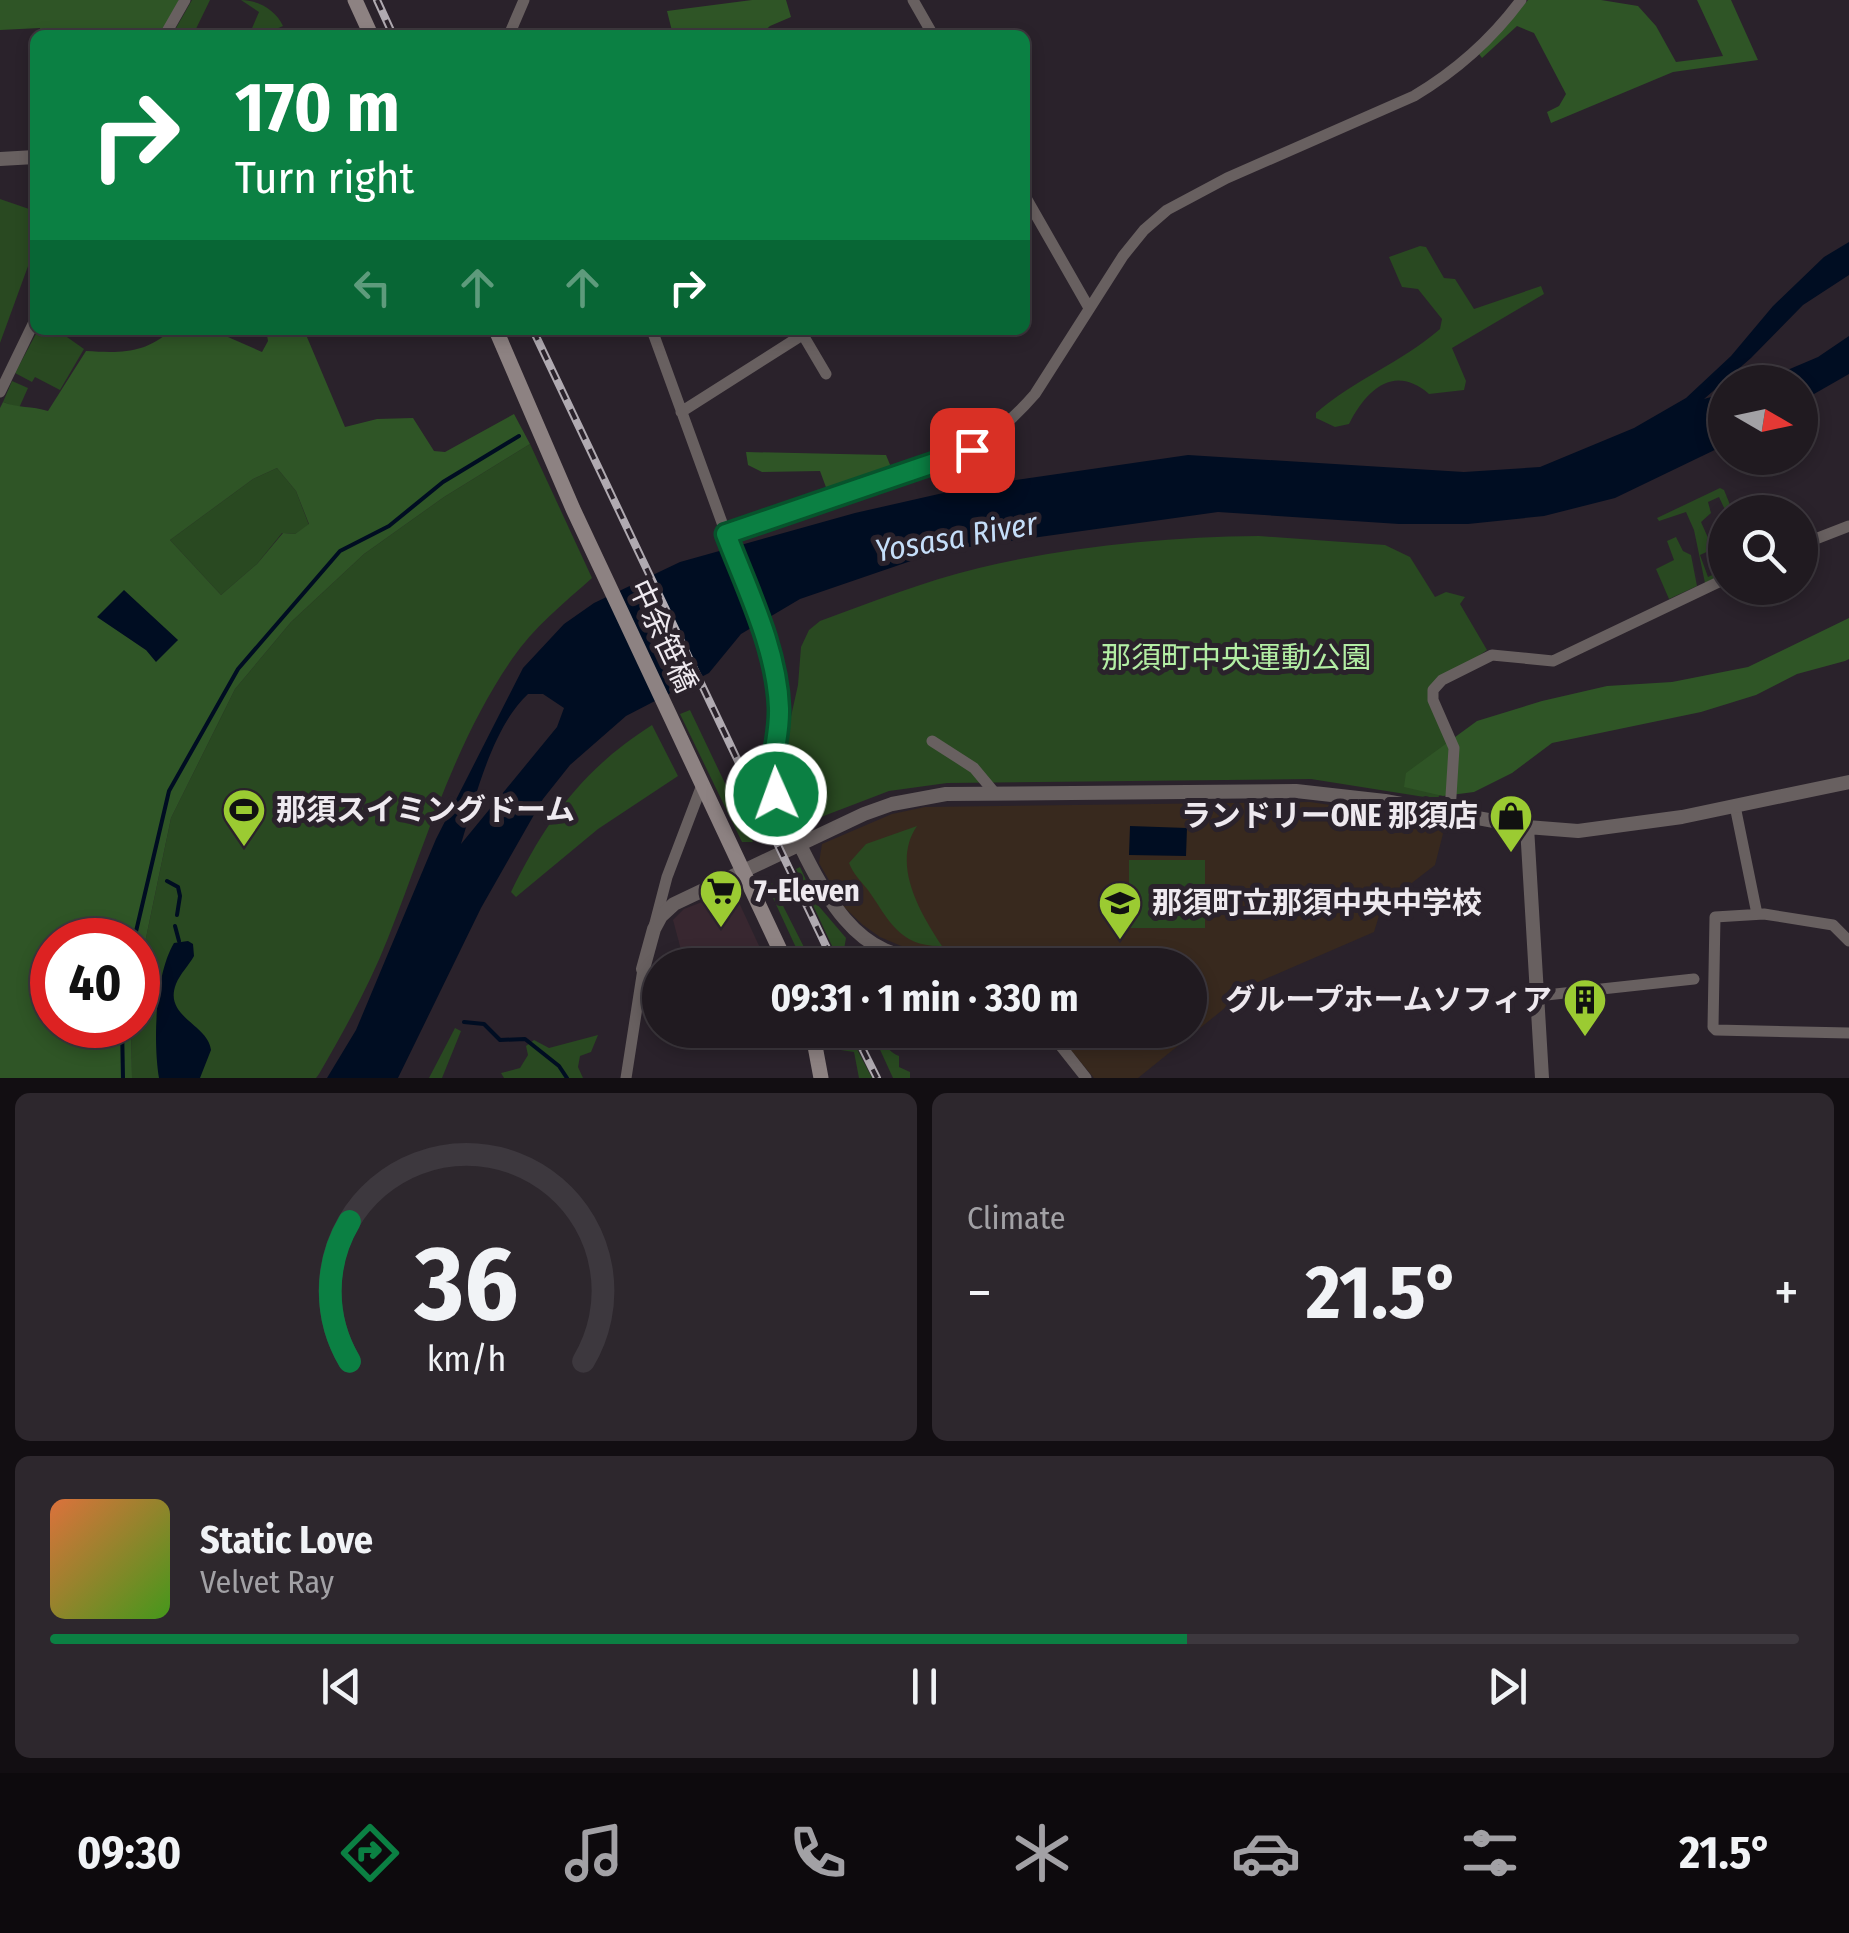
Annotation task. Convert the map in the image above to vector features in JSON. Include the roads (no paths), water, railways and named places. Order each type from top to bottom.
[{"type":"main road","points":[[355,0],[370,30]]},
{"type":"main road","name":"中余笹橋","points":[[498,335],[604,575],[779,948]]},
{"type":"main road","points":[[815,1048],[821,1078]]},
{"type":"street","points":[[168,30],[185,0]]},
{"type":"street","points":[[511,30],[524,0]]},
{"type":"street","points":[[913,0],[929,30]]},
{"type":"street","points":[[726,534],[972,450],[994,436],[1035,394],[1123,256],[1167,210],[1227,178],[1442,80],[1522,0]]},
{"type":"street","points":[[0,158],[30,157]]},
{"type":"street","points":[[1030,205],[1089,308]]},
{"type":"street","points":[[0,392],[30,330]]},
{"type":"street","points":[[654,335],[769,652],[779,708],[771,770],[776,794],[836,911],[857,934],[879,948]]},
{"type":"street","points":[[681,412],[801,335]]},
{"type":"street","points":[[807,335],[826,374]]},
{"type":"street","points":[[1818,538],[1849,526]]},
{"type":"street","points":[[1450,812],[1454,748],[1433,700],[1433,690],[1442,680],[1492,655],[1553,661],[1708,587]]},
{"type":"street","points":[[932,741],[974,768],[994,792]]},
{"type":"street","points":[[654,929],[674,904],[798,843],[892,804],[946,794],[1296,790],[1361,797],[1527,827],[1578,831],[1626,827],[1849,782]]},
{"type":"street","points":[[649,948],[667,876],[702,785]]},
{"type":"street","points":[[1735,806],[1757,914]]},
{"type":"street","points":[[1527,827],[1542,1078]]},
{"type":"street","points":[[1849,940],[1833,925],[1757,914],[1715,917],[1713,1027],[1849,1033]]},
{"type":"street","points":[[626,1078],[642,975]]},
{"type":"street","points":[[1537,996],[1694,979]]},
{"type":"street","points":[[1064,1048],[1086,1078]]},
{"type":"water","points":[[1849,242],[1849,275],[1803,305],[1743,365],[1721,365],[1773,306],[1824,257]]},
{"type":"water","points":[[1849,336],[1849,374],[1818,392],[1818,365],[1799,365]]},
{"type":"water","name":"Yosasa River","points":[[1708,377],[1708,396],[1704,399],[1708,398],[1708,453],[1615,498],[1544,516],[1468,524],[1399,524],[1218,512],[940,551],[800,599],[741,634],[709,673],[626,716],[570,765],[543,799],[481,908],[398,1078],[327,1078],[356,1030],[436,839],[523,668],[564,624],[594,603],[680,562],[855,513],[974,486],[1188,455],[1464,472],[1540,467],[1634,428],[1686,398]],"holes":[[[528,694],[543,694],[564,708],[557,727],[461,844],[486,764],[515,708]]]},
{"type":"water","points":[[124,590],[178,640],[156,662],[146,650],[97,617]]},
{"type":"water","points":[[1130,826],[1187,828],[1186,856],[1129,855]]},
{"type":"water","points":[[174,943],[193,944],[194,956],[176,984],[174,995],[181,1013],[202,1033],[211,1050],[200,1078],[159,1078],[156,1048],[160,1048],[160,986]]},
{"type":"waterway","points":[[139,918],[169,791],[238,669],[340,551],[389,526],[443,482],[519,436]]},
{"type":"waterway","points":[[167,881],[178,887],[177,915]]},
{"type":"waterway","points":[[175,926],[179,941]]},
{"type":"waterway","points":[[464,1022],[484,1024],[500,1040],[525,1039],[559,1066],[567,1078]]},
{"type":"waterway","points":[[122,1048],[123,1078]]},
{"type":"railway","points":[[377,0],[391,30]]},
{"type":"railway","points":[[535,335],[827,948]]},
{"type":"railway","points":[[862,1048],[877,1078]]},
{"type":"place","name":"那須スイミングドーム","points":[[244,848]]},
{"type":"place","name":"ランドリーONE 那須店","points":[[1511,854]]},
{"type":"place","name":"7-Eleven","points":[[721,929]]},
{"type":"place","name":"那須町立那須中央中学校","points":[[1120,941]]},
{"type":"place","name":"グループホームソフィア","points":[[1585,1038]]},
{"type":"park label","name":"那須町中央運動公園","points":[[1236,658]]}]
